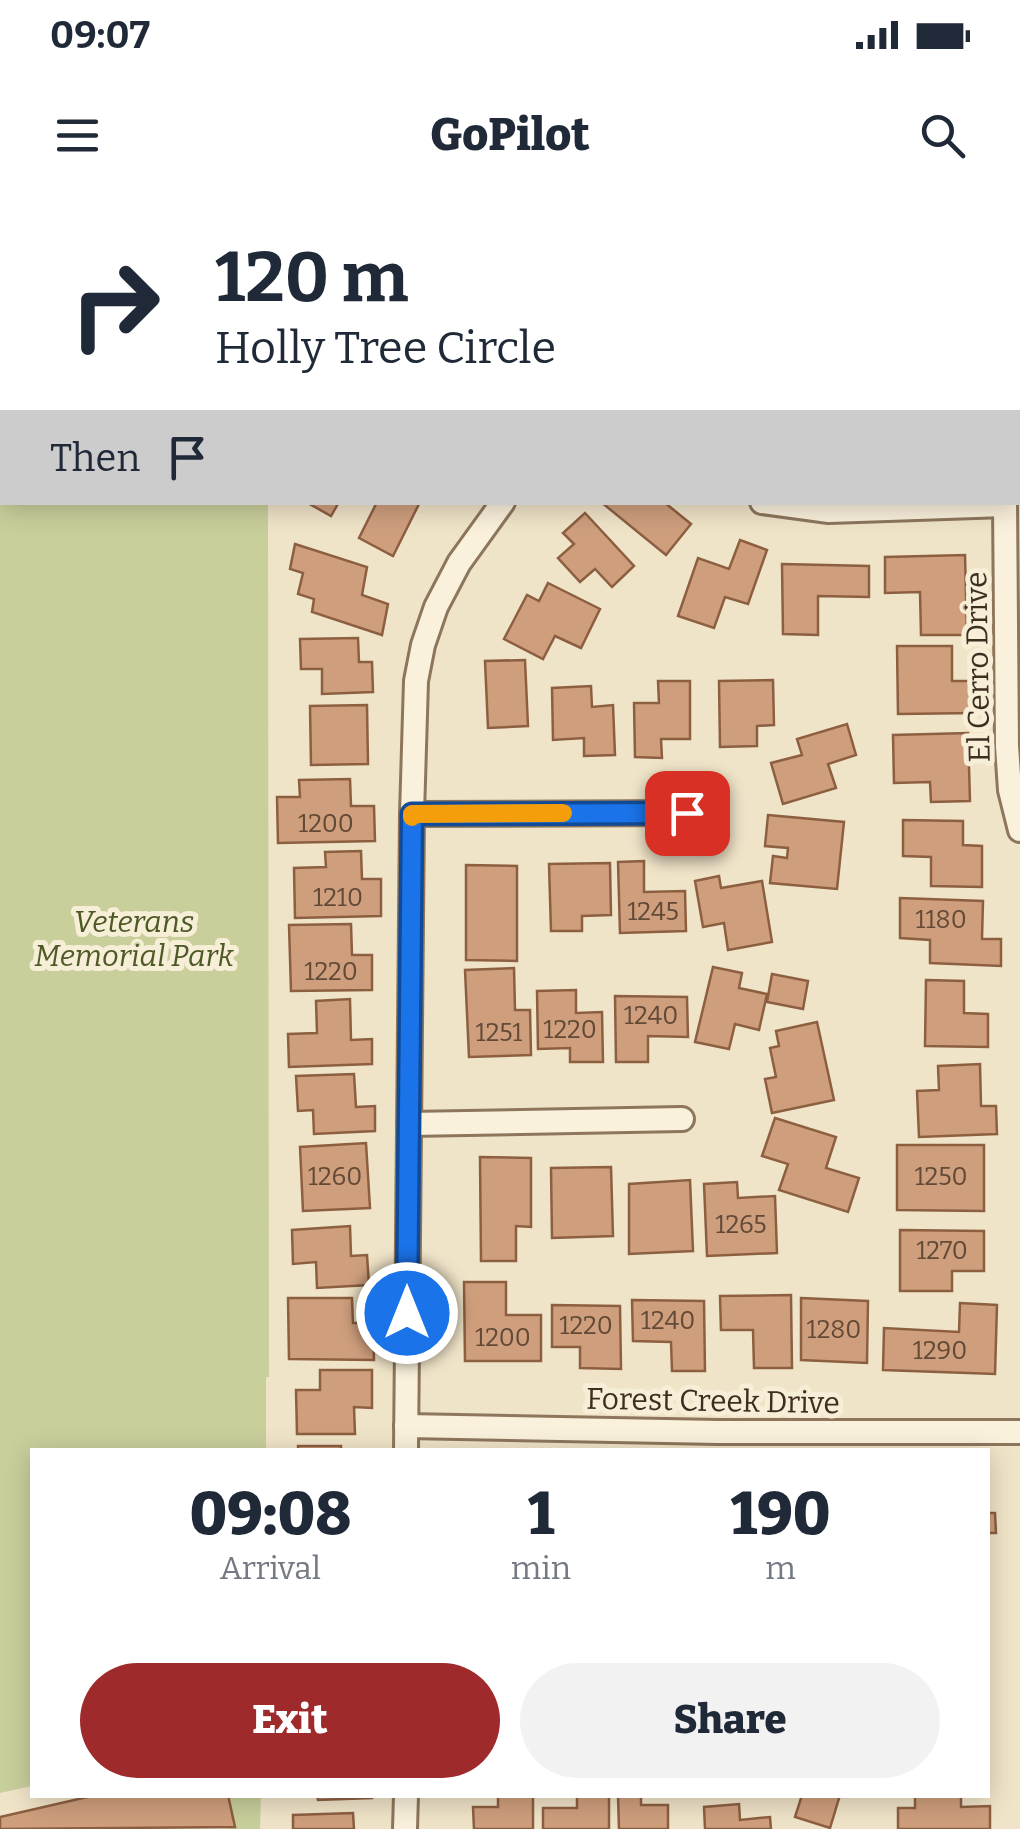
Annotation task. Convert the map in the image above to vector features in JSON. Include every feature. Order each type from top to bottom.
[{"type":"street","points":[[406,1448],[413,718],[423,645],[436,606],[459,563],[501,505]]},
{"type":"street","points":[[784,505],[829,511],[980,505]]},
{"type":"street","name":"El Cerro Drive","points":[[1005,505],[1007,746],[1010,790],[1020,830]]},
{"type":"street","points":[[412,814],[687,813]]},
{"type":"street","points":[[409,1124],[682,1120]]},
{"type":"street","name":"Forest Creek Drive","points":[[406,1426],[1020,1432]]},
{"type":"street","points":[[405,1829],[406,1798]]},
{"type":"green space","name":"Veterans Memorial Park","points":[[0,505],[268,505],[266,1448],[30,1448],[30,1786],[0,1793]]},
{"type":"green space","points":[[229,1798],[261,1798],[260,1829],[225,1829],[235,1826]]},
{"type":"building","points":[[311,505],[337,505],[331,516]]},
{"type":"building","points":[[376,505],[418,505],[393,556],[359,538]]},
{"type":"building","points":[[605,505],[668,505],[691,524],[666,555]]},
{"type":"building","points":[[585,513],[634,566],[612,587],[595,569],[580,582],[558,558],[574,544],[563,533]]},
{"type":"building","points":[[740,540],[767,550],[748,604],[725,597],[714,628],[678,616],[698,558],[729,569]]},
{"type":"building","points":[[295,544],[367,567],[362,595],[388,604],[382,635],[312,612],[314,599],[298,594],[303,573],[290,569]]},
{"type":"building","points":[[965,555],[967,635],[921,635],[920,592],[885,593],[885,557]]},
{"type":"building","points":[[782,564],[869,566],[869,597],[818,596],[818,635],[783,634]]},
{"type":"building","points":[[548,583],[600,609],[581,648],[555,636],[543,659],[504,639],[527,595],[539,601]]},
{"type":"building","points":[[358,638],[359,662],[372,662],[373,692],[322,694],[322,669],[301,669],[300,639]]},
{"type":"building","points":[[897,646],[952,646],[952,681],[976,681],[976,713],[898,714]]},
{"type":"building","points":[[525,660],[528,726],[488,728],[485,661]]},
{"type":"building","points":[[773,680],[774,725],[757,726],[757,746],[720,747],[719,681]]},
{"type":"building","points":[[658,681],[690,681],[690,739],[661,739],[662,758],[635,757],[634,703],[659,703]]},
{"type":"building","points":[[591,686],[592,707],[613,705],[615,755],[584,756],[584,738],[553,740],[552,688]]},
{"type":"building","points":[[367,705],[368,764],[311,765],[310,706]]},
{"type":"building","points":[[847,724],[856,755],[828,764],[836,788],[783,804],[771,763],[802,755],[797,739]]},
{"type":"building","points":[[968,733],[970,801],[931,802],[930,782],[894,783],[893,735]]},
{"type":"building","points":[[350,779],[351,806],[374,806],[375,841],[278,843],[277,797],[300,797],[299,780]]},
{"type":"building","points":[[768,815],[844,822],[837,889],[770,883],[773,856],[787,858],[788,848],[765,846]]},
{"type":"building","points":[[903,820],[963,821],[963,845],[982,846],[982,887],[931,886],[931,857],[903,856]]},
{"type":"building","points":[[361,851],[362,879],[381,879],[381,916],[295,918],[294,868],[326,867],[325,852]]},
{"type":"building","points":[[644,861],[644,892],[685,891],[686,931],[620,933],[618,862]]},
{"type":"building","points":[[610,863],[611,915],[582,916],[582,931],[551,931],[549,864]]},
{"type":"building","points":[[466,865],[517,866],[517,961],[466,960]]},
{"type":"building","points":[[719,876],[721,888],[762,881],[772,942],[728,950],[724,923],[703,927],[695,881]]},
{"type":"building","points":[[900,898],[983,901],[982,939],[1001,939],[1001,966],[930,963],[930,940],[900,938]]},
{"type":"building","points":[[351,924],[352,955],[372,955],[372,990],[291,991],[289,925]]},
{"type":"building","points":[[713,967],[742,973],[739,988],[767,994],[759,1030],[735,1024],[729,1049],[695,1042]]},
{"type":"building","points":[[514,968],[515,1010],[530,1010],[531,1055],[469,1057],[465,970]]},
{"type":"building","points":[[772,974],[808,981],[803,1009],[767,1002]]},
{"type":"building","points":[[926,980],[964,981],[964,1013],[988,1014],[988,1047],[925,1046]]},
{"type":"building","points":[[576,990],[576,1013],[602,1012],[603,1062],[570,1062],[570,1048],[538,1049],[537,991]]},
{"type":"building","points":[[615,996],[687,997],[688,1037],[648,1036],[648,1062],[616,1062]]},
{"type":"building","points":[[350,999],[351,1040],[372,1039],[372,1064],[289,1067],[288,1034],[317,1033],[316,1001]]},
{"type":"building","points":[[817,1022],[834,1100],[772,1113],[765,1079],[776,1077],[770,1048],[779,1046],[776,1031]]},
{"type":"building","points":[[980,1064],[981,1106],[996,1106],[997,1134],[919,1137],[917,1091],[939,1090],[938,1066]]},
{"type":"building","points":[[354,1074],[356,1107],[375,1106],[375,1131],[314,1134],[313,1110],[298,1111],[296,1076]]},
{"type":"building","points":[[775,1118],[836,1137],[826,1168],[859,1178],[848,1212],[779,1190],[788,1164],[762,1156]]},
{"type":"building","points":[[366,1143],[370,1208],[303,1211],[300,1147]]},
{"type":"building","points":[[897,1145],[984,1145],[984,1211],[897,1210]]},
{"type":"building","points":[[480,1157],[531,1158],[531,1227],[516,1226],[516,1261],[481,1261]]},
{"type":"building","points":[[611,1167],[613,1236],[552,1238],[551,1168]]},
{"type":"building","points":[[690,1180],[693,1251],[629,1254],[629,1184]]},
{"type":"building","points":[[737,1182],[738,1198],[775,1196],[777,1253],[707,1256],[704,1184]]},
{"type":"building","points":[[350,1226],[351,1256],[367,1255],[369,1285],[317,1288],[316,1262],[293,1264],[292,1230]]},
{"type":"building","points":[[900,1230],[984,1231],[984,1271],[952,1271],[952,1291],[900,1291]]},
{"type":"building","points":[[464,1282],[506,1282],[506,1315],[541,1315],[541,1361],[465,1361]]},
{"type":"building","points":[[791,1295],[792,1368],[754,1368],[753,1330],[721,1330],[720,1296]]},
{"type":"building","points":[[288,1298],[352,1298],[353,1323],[373,1323],[374,1360],[289,1359]]},
{"type":"building","points":[[801,1298],[868,1301],[867,1363],[801,1360]]},
{"type":"building","points":[[632,1300],[704,1301],[705,1371],[672,1371],[671,1342],[633,1341]]},
{"type":"building","points":[[960,1303],[997,1305],[995,1374],[883,1370],[884,1328],[959,1332]]},
{"type":"building","points":[[552,1305],[620,1306],[621,1369],[580,1368],[580,1347],[552,1347]]},
{"type":"building","points":[[320,1370],[372,1370],[372,1408],[354,1407],[355,1434],[297,1434],[296,1390],[320,1390]]},
{"type":"building","points":[[298,1446],[341,1446],[341,1448]]},
{"type":"building","points":[[990,1513],[995,1513],[996,1533],[990,1533]]},
{"type":"building","points":[[83,1798],[229,1798],[235,1827],[0,1829],[0,1817]]},
{"type":"building","points":[[498,1798],[533,1798],[533,1829],[474,1829],[473,1807],[498,1807]]},
{"type":"building","points":[[577,1798],[609,1798],[609,1829],[543,1829],[543,1808],[577,1808]]},
{"type":"building","points":[[618,1798],[641,1798],[641,1805],[668,1805],[668,1829],[619,1829]]},
{"type":"building","points":[[801,1798],[839,1798],[830,1828],[795,1817]]},
{"type":"building","points":[[915,1798],[961,1798],[961,1807],[990,1806],[990,1829],[898,1829],[898,1808],[915,1808]]},
{"type":"building","points":[[739,1804],[740,1820],[770,1817],[771,1829],[705,1829],[704,1807]]},
{"type":"building","points":[[353,1813],[354,1829],[293,1829],[293,1815]]},
{"type":"slow traffic","points":[[412,817],[563,813]]},
{"type":"route","points":[[407,1313],[412,814],[687,813]]}]
